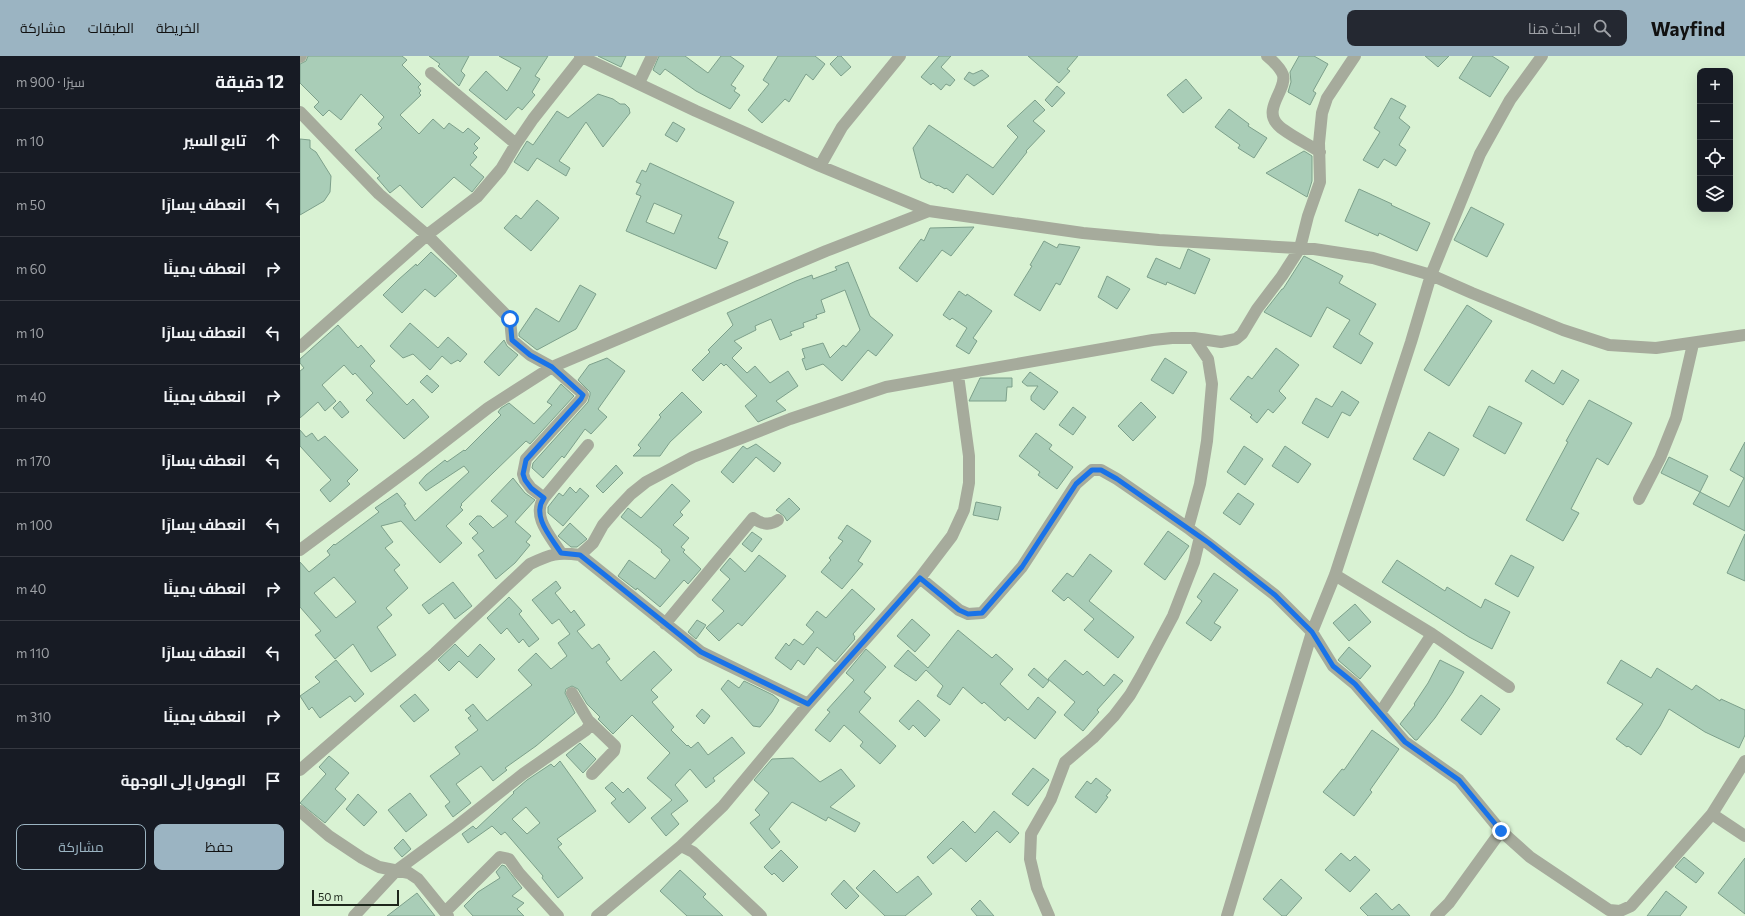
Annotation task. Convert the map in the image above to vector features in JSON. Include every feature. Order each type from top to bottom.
[{"type":"street","points":[[300,347],[427,234],[477,197],[501,169],[533,119],[581,56],[696,111],[820,166],[929,211],[1082,233],[1159,240],[1300,248],[1373,258],[1431,274],[1472,293],[1563,330],[1609,345],[1656,348],[1693,344],[1745,335]]},
{"type":"street","points":[[639,83],[652,56]]},
{"type":"street","points":[[820,166],[842,127],[900,56]]},
{"type":"street","points":[[1267,56],[1278,67],[1283,75],[1283,80],[1273,107],[1273,113],[1277,125],[1320,152]]},
{"type":"street","points":[[580,555],[593,543],[603,525],[631,494],[646,482],[693,457],[790,419],[886,387],[1153,340],[1194,338],[1221,342],[1236,339],[1242,334],[1257,309],[1282,276],[1300,248],[1308,216],[1320,182],[1322,113],[1328,98],[1355,56]]},
{"type":"street","points":[[1227,916],[1312,632],[1335,574],[1411,342],[1431,274],[1480,154],[1510,100],[1542,56]]},
{"type":"street","points":[[431,73],[516,144]]},
{"type":"street","points":[[300,112],[379,194],[427,234],[510,319],[512,340],[530,355],[552,367],[583,395],[526,460],[523,474],[525,480],[531,488],[544,498]]},
{"type":"street","points":[[300,550],[488,408],[552,367],[821,254],[929,211]]},
{"type":"street","points":[[1188,528],[1200,484],[1206,448],[1212,384],[1208,359],[1194,338]]},
{"type":"street","points":[[1639,499],[1660,458],[1676,418],[1693,344]]},
{"type":"street","points":[[597,916],[681,846],[723,806],[808,704],[920,578],[952,536],[964,510],[969,483],[969,456],[958,375]]},
{"type":"street","points":[[561,553],[540,518],[539,506],[588,445]]},
{"type":"street","points":[[920,578],[959,610],[968,614],[982,613],[1022,567],[1076,484],[1092,470],[1101,470],[1117,479],[1188,528],[1275,595],[1312,632],[1333,666],[1355,684],[1405,742],[1459,780],[1501,831],[1530,857],[1609,910],[1620,912],[1631,906],[1712,814],[1745,762]]},
{"type":"street","points":[[665,624],[752,518],[764,524],[773,524],[778,520]]},
{"type":"street","points":[[1049,916],[1037,888],[1030,859],[1031,834],[1051,799],[1065,762],[1093,738],[1114,716],[1130,695],[1141,676],[1173,616],[1194,562],[1200,537]]},
{"type":"street","points":[[300,770],[435,653],[530,564],[547,556],[561,553],[580,555],[701,652],[808,704]]},
{"type":"street","points":[[1335,574],[1432,634],[1509,687]]},
{"type":"street","points":[[1380,712],[1432,634]]},
{"type":"street","points":[[572,693],[588,720],[615,746],[614,751],[592,774]]},
{"type":"street","points":[[354,916],[397,870],[457,826],[523,774],[586,730],[592,723]]},
{"type":"street","points":[[300,811],[329,836],[362,858],[379,867],[397,870],[418,879],[446,914],[500,857],[509,860],[558,916]]},
{"type":"street","points":[[1712,814],[1745,836]]},
{"type":"street","points":[[1436,916],[1449,903],[1501,831]]},
{"type":"street","points":[[681,846],[693,852],[761,916]]},
{"type":"building","points":[[308,56],[402,56],[407,60],[402,65],[421,84],[418,87],[421,91],[419,93],[421,95],[400,115],[419,134],[433,119],[444,129],[449,123],[463,133],[468,128],[480,138],[474,144],[478,148],[473,153],[477,157],[470,165],[484,177],[472,192],[454,177],[422,208],[400,185],[390,193],[377,178],[380,176],[355,150],[382,128],[378,124],[384,117],[361,94],[341,120],[329,110],[323,116],[314,107],[319,102],[300,83],[300,64],[306,61]]},
{"type":"building","points":[[429,56],[469,56],[461,71],[465,75],[459,86],[438,66],[440,64]]},
{"type":"building","points":[[499,56],[548,56],[535,76],[540,79],[532,92],[535,95],[522,110],[518,107],[506,120],[469,90],[486,71],[507,91],[521,68]]},
{"type":"building","points":[[598,56],[626,56],[621,67]]},
{"type":"building","points":[[659,56],[685,56],[708,73],[721,56],[730,56],[744,66],[731,85],[736,88],[734,91],[740,95],[730,109],[696,91],[665,69],[660,75],[653,70]]},
{"type":"building","points":[[778,56],[815,56],[825,64],[813,80],[806,74],[789,102],[785,99],[762,123],[748,110],[769,84],[763,80]]},
{"type":"building","points":[[838,56],[841,56],[851,67],[841,76],[830,64]]},
{"type":"building","points":[[939,56],[951,56],[941,67],[955,80],[950,86],[946,84],[941,90],[933,83],[931,85],[921,77]]},
{"type":"building","points":[[1028,56],[1078,56],[1067,69],[1070,71],[1059,83]]},
{"type":"building","points":[[1299,56],[1314,56],[1328,64],[1313,91],[1316,93],[1310,105],[1288,92],[1291,82],[1290,72]]},
{"type":"building","points":[[1425,56],[1449,56],[1438,67]]},
{"type":"building","points":[[1473,56],[1492,56],[1509,67],[1490,97],[1459,78]]},
{"type":"building","points":[[982,70],[989,76],[974,86],[964,79],[969,72],[973,74]]},
{"type":"building","points":[[1186,79],[1202,98],[1183,113],[1167,95]]},
{"type":"building","points":[[1057,86],[1065,93],[1052,107],[1045,100]]},
{"type":"building","points":[[598,94],[613,99],[620,104],[625,104],[629,108],[630,113],[603,147],[586,122],[559,161],[570,168],[566,176],[537,158],[528,171],[514,162],[527,141],[533,145],[557,111],[568,118]]},
{"type":"building","points":[[1391,98],[1406,106],[1399,118],[1410,127],[1399,145],[1406,150],[1396,166],[1384,159],[1378,168],[1363,160],[1380,132],[1374,128]]},
{"type":"building","points":[[1035,100],[1045,110],[1033,121],[1045,131],[1026,151],[1027,152],[993,195],[967,174],[953,193],[946,188],[937,186],[921,178],[913,148],[929,125],[993,168],[1018,137],[1007,126]]},
{"type":"building","points":[[1229,109],[1249,124],[1248,126],[1267,138],[1254,158],[1238,148],[1240,145],[1215,127]]},
{"type":"building","points":[[673,122],[685,129],[677,142],[665,135]]},
{"type":"building","points":[[300,139],[310,140],[310,148],[316,152],[331,176],[330,192],[324,201],[300,215]]},
{"type":"building","points":[[1304,151],[1312,156],[1312,181],[1307,197],[1266,173]]},
{"type":"building","points":[[650,163],[734,202],[718,238],[728,242],[716,269],[626,231],[641,196],[636,194],[641,184],[636,182],[642,170],[646,172]],"holes":[[[654,203],[682,215],[674,234],[646,222]]]},
{"type":"building","points":[[1359,189],[1430,223],[1417,251],[1379,233],[1378,236],[1345,221]]},
{"type":"building","points":[[537,200],[559,218],[531,251],[504,228],[516,215],[521,219]]},
{"type":"building","points":[[1471,207],[1504,224],[1487,257],[1454,240]]},
{"type":"building","points":[[974,227],[951,256],[942,250],[917,282],[899,268],[921,239],[924,241],[930,228]]},
{"type":"building","points":[[1044,241],[1057,248],[1059,244],[1080,247],[1060,285],[1056,283],[1040,311],[1014,295],[1032,266],[1030,265]]},
{"type":"building","points":[[1188,249],[1210,259],[1195,294],[1167,282],[1166,285],[1147,277],[1156,258],[1180,269]]},
{"type":"building","points":[[431,252],[457,276],[435,297],[425,289],[402,313],[383,295]]},
{"type":"building","points":[[1304,256],[1343,276],[1339,283],[1376,304],[1359,334],[1373,343],[1361,364],[1333,347],[1350,320],[1327,307],[1311,337],[1264,312],[1283,289]]},
{"type":"building","points":[[848,262],[870,316],[893,335],[876,356],[868,350],[842,381],[823,364],[806,370],[802,359],[805,358],[802,349],[823,343],[830,358],[843,345],[846,347],[860,330],[845,290],[821,300],[825,312],[816,315],[817,318],[803,323],[804,327],[790,332],[792,335],[780,340],[771,319],[755,326],[756,330],[734,341],[742,348],[732,358],[747,373],[755,366],[770,383],[788,371],[798,386],[776,401],[786,410],[758,422],[745,406],[757,396],[726,364],[724,366],[721,363],[703,381],[692,370],[710,352],[708,350],[733,325],[727,313],[796,281],[812,275],[813,279],[837,270],[835,267]]},
{"type":"building","points":[[1107,276],[1130,289],[1117,309],[1098,297]]},
{"type":"building","points":[[580,285],[596,294],[576,329],[537,350],[519,336],[519,333],[536,308],[559,322]]},
{"type":"building","points":[[959,291],[966,296],[967,294],[992,311],[973,338],[977,341],[969,354],[956,346],[967,328],[952,318],[950,320],[943,315]]},
{"type":"building","points":[[1467,305],[1492,321],[1449,386],[1424,370]]},
{"type":"building","points":[[410,323],[438,348],[448,337],[467,354],[460,362],[458,360],[451,364],[442,356],[430,370],[413,354],[403,358],[390,346]]},
{"type":"building","points":[[338,325],[358,348],[361,345],[375,361],[370,366],[407,405],[413,399],[429,417],[404,439],[366,400],[373,393],[355,373],[353,375],[344,365],[322,385],[336,401],[325,411],[318,402],[300,418],[300,371],[304,368],[300,363],[300,359]]},
{"type":"building","points":[[504,340],[507,346],[518,355],[499,376],[484,362]]},
{"type":"building","points":[[1276,348],[1299,365],[1279,391],[1286,398],[1273,413],[1268,409],[1257,423],[1250,417],[1252,415],[1230,399],[1248,376],[1252,379]]},
{"type":"building","points":[[607,358],[625,371],[598,409],[607,417],[591,434],[585,429],[564,458],[562,456],[543,478],[532,468],[533,463],[588,402],[590,392],[578,380],[589,365]]},
{"type":"building","points":[[1165,358],[1187,372],[1173,394],[1151,380]]},
{"type":"building","points":[[1532,370],[1554,384],[1562,370],[1579,380],[1563,405],[1525,381]]},
{"type":"building","points":[[1030,372],[1058,392],[1044,410],[1031,400],[1031,396],[1038,386],[1027,386],[1022,382]]},
{"type":"building","points":[[427,375],[439,386],[432,393],[420,382]]},
{"type":"building","points":[[980,378],[1012,378],[1012,387],[1007,387],[1006,401],[969,401]]},
{"type":"building","points":[[561,384],[574,396],[530,444],[526,441],[461,504],[462,505],[460,507],[463,510],[446,526],[462,543],[440,563],[401,521],[381,526],[393,542],[385,548],[400,565],[394,570],[408,588],[386,608],[392,615],[377,627],[396,655],[371,672],[353,644],[335,659],[315,635],[321,631],[300,607],[300,562],[309,572],[330,555],[327,551],[334,544],[335,545],[379,512],[375,508],[397,493],[406,504],[404,505],[415,521],[469,472],[464,466],[426,491],[419,483],[426,475],[445,460],[447,462],[464,450],[465,451],[501,415],[498,412],[501,408],[509,403],[534,424],[552,405],[547,402]],"holes":[[[334,577],[356,602],[336,618],[314,593]]]},
{"type":"building","points":[[1342,391],[1359,402],[1350,416],[1342,412],[1328,438],[1302,423],[1316,398],[1332,407]]},
{"type":"building","points":[[682,392],[702,412],[670,442],[660,456],[633,456],[641,448],[638,445],[661,417],[659,415]]},
{"type":"building","points":[[1589,400],[1632,423],[1608,465],[1597,458],[1571,509],[1579,513],[1563,541],[1526,520],[1568,442],[1566,441]]},
{"type":"building","points":[[340,401],[349,412],[342,418],[333,408]]},
{"type":"building","points":[[1141,402],[1156,417],[1133,441],[1118,426]]},
{"type":"building","points":[[1489,406],[1522,423],[1505,454],[1473,436]]},
{"type":"building","points":[[1073,407],[1086,417],[1073,435],[1059,425]]},
{"type":"building","points":[[300,430],[306,437],[312,433],[318,441],[325,436],[358,470],[347,481],[350,484],[330,502],[320,490],[331,480],[300,446]]},
{"type":"building","points":[[1429,432],[1459,449],[1444,476],[1413,459]]},
{"type":"building","points":[[1036,433],[1052,445],[1049,449],[1073,467],[1057,489],[1038,475],[1040,472],[1019,456]]},
{"type":"building","points":[[1745,442],[1745,531],[1693,504],[1700,492],[1729,507],[1744,478],[1730,470]]},
{"type":"building","points":[[756,444],[781,463],[774,472],[756,457],[733,483],[721,472],[743,446],[747,449]]},
{"type":"building","points":[[1244,446],[1263,459],[1245,485],[1227,472]]},
{"type":"building","points":[[1285,446],[1311,464],[1298,483],[1272,466]]},
{"type":"building","points":[[1669,457],[1708,476],[1700,492],[1661,473]]},
{"type":"building","points":[[616,465],[623,473],[603,493],[596,486]]},
{"type":"building","points":[[513,478],[525,493],[535,500],[515,522],[531,536],[526,542],[530,545],[515,563],[496,579],[478,555],[484,551],[472,538],[478,533],[469,524],[477,516],[481,516],[493,528],[508,516],[491,501]]},
{"type":"building","points":[[672,484],[690,501],[680,512],[683,515],[673,525],[689,538],[681,547],[685,550],[683,552],[701,569],[688,584],[684,580],[660,607],[637,588],[636,590],[618,576],[629,560],[655,579],[670,560],[661,552],[662,550],[621,517],[628,508],[641,518]]},
{"type":"building","points":[[570,487],[576,493],[580,488],[589,496],[563,526],[548,513],[548,507],[559,493],[563,496]]},
{"type":"building","points":[[1238,493],[1254,504],[1240,525],[1223,513]]},
{"type":"building","points":[[789,498],[800,509],[787,521],[784,516],[776,510]]},
{"type":"building","points":[[976,502],[1001,507],[998,520],[973,515]]},
{"type":"building","points":[[570,523],[587,539],[577,547],[571,547],[558,536]]},
{"type":"building","points":[[847,525],[871,541],[858,561],[863,564],[842,589],[821,572],[831,560],[829,558],[843,541],[838,538]]},
{"type":"building","points":[[1168,531],[1189,546],[1165,580],[1144,564]]},
{"type":"building","points":[[752,532],[762,539],[752,552],[742,544]]},
{"type":"building","points":[[1745,534],[1745,581],[1727,573]]},
{"type":"building","points":[[1090,554],[1112,571],[1089,601],[1134,637],[1118,658],[1084,630],[1094,619],[1068,597],[1064,601],[1052,591],[1067,573],[1073,577]]},
{"type":"building","points":[[759,555],[786,576],[742,626],[738,623],[719,641],[706,628],[724,611],[712,600],[730,579],[720,570],[730,558],[745,572]]},
{"type":"building","points":[[1511,555],[1534,567],[1518,597],[1495,584]]},
{"type":"building","points":[[1397,560],[1445,591],[1447,587],[1481,608],[1485,599],[1510,612],[1492,649],[1469,637],[1382,582]]},
{"type":"building","points":[[1214,573],[1238,590],[1214,623],[1221,627],[1211,641],[1186,623],[1202,601],[1197,597]]},
{"type":"building","points":[[556,581],[561,588],[555,593],[571,613],[574,610],[585,625],[577,631],[592,649],[599,644],[610,659],[606,662],[621,681],[654,651],[672,670],[651,690],[658,697],[652,702],[674,727],[671,730],[687,746],[688,745],[691,748],[698,742],[708,755],[732,737],[745,753],[713,778],[715,781],[706,788],[690,769],[675,785],[688,801],[671,814],[679,824],[666,836],[651,818],[672,800],[647,778],[670,753],[632,715],[613,734],[598,719],[600,717],[587,704],[578,689],[572,686],[566,689],[565,693],[575,713],[536,746],[505,768],[507,770],[493,781],[481,766],[456,784],[471,803],[453,817],[445,806],[450,802],[430,776],[460,754],[455,747],[478,730],[468,718],[471,716],[465,710],[473,704],[487,721],[532,685],[518,670],[536,653],[551,669],[567,656],[558,643],[570,634],[559,619],[552,624],[532,600]]},
{"type":"building","points":[[453,582],[472,606],[455,619],[443,603],[429,614],[422,605]]},
{"type":"building","points":[[852,589],[875,609],[853,634],[855,639],[835,662],[817,647],[804,665],[798,660],[791,670],[775,658],[786,643],[789,646],[794,639],[803,645],[814,632],[806,625],[817,611],[826,618]]},
{"type":"building","points":[[509,597],[522,611],[519,614],[539,639],[529,647],[523,639],[519,643],[507,628],[501,634],[487,618]]},
{"type":"building","points":[[1355,604],[1371,622],[1349,641],[1333,623]]},
{"type":"building","points":[[912,619],[930,635],[915,652],[897,636]]},
{"type":"building","points":[[697,620],[706,625],[696,639],[688,632]]},
{"type":"building","points":[[958,630],[992,658],[996,654],[1013,669],[1000,684],[1028,710],[1038,697],[1056,712],[1035,739],[1008,717],[1005,721],[984,702],[982,704],[963,687],[950,705],[937,696],[943,686],[926,670],[916,681],[894,666],[908,650],[928,668]]},
{"type":"building","points":[[455,644],[468,657],[480,644],[495,659],[477,678],[459,661],[449,671],[438,660]]},
{"type":"building","points":[[1349,647],[1371,666],[1360,679],[1338,660]]},
{"type":"building","points":[[866,649],[886,667],[864,692],[871,698],[859,712],[896,746],[880,764],[860,746],[863,742],[844,725],[830,742],[815,730],[830,712],[827,710],[854,680],[846,673]]},
{"type":"building","points":[[336,660],[364,694],[355,702],[350,696],[320,718],[312,707],[309,710],[300,696],[320,682],[315,677]]},
{"type":"building","points":[[1065,660],[1083,675],[1087,671],[1104,686],[1114,674],[1123,681],[1097,710],[1099,712],[1083,731],[1064,715],[1075,702],[1048,679]]},
{"type":"building","points":[[1440,660],[1464,672],[1435,718],[1417,740],[1415,740],[1400,724],[1415,705],[1414,704],[1428,683]]},
{"type":"building","points":[[1621,660],[1651,678],[1657,668],[1692,690],[1696,685],[1720,701],[1721,699],[1745,710],[1745,735],[1739,748],[1705,732],[1669,709],[1641,755],[1616,739],[1643,704],[1607,683]]},
{"type":"building","points":[[1034,668],[1049,681],[1043,688],[1028,675]]},
{"type":"building","points":[[728,680],[739,688],[744,681],[773,695],[779,700],[760,727],[753,726],[721,689]]},
{"type":"building","points":[[415,694],[429,710],[414,722],[400,706]]},
{"type":"building","points":[[1481,695],[1500,709],[1481,735],[1461,720]]},
{"type":"building","points":[[918,700],[940,720],[925,737],[913,725],[909,730],[899,721]]},
{"type":"building","points":[[702,709],[710,716],[704,724],[696,716]]},
{"type":"building","points":[[1372,730],[1399,749],[1370,790],[1372,792],[1354,816],[1323,792],[1342,769],[1344,770]]},
{"type":"building","points":[[580,743],[596,759],[583,773],[566,755]]},
{"type":"building","points":[[329,756],[349,773],[335,789],[346,799],[325,823],[300,803],[326,774],[319,767]]},
{"type":"building","points":[[793,758],[820,782],[841,769],[855,786],[830,807],[860,823],[855,832],[828,817],[826,821],[792,802],[769,829],[780,842],[772,849],[750,823],[760,815],[755,810],[769,793],[754,780],[772,759]]},
{"type":"building","points":[[560,761],[596,811],[557,839],[562,844],[558,847],[583,878],[558,898],[542,878],[543,876],[505,832],[501,835],[492,826],[468,843],[462,834],[473,826],[476,829],[527,780],[551,764],[554,767]],"holes":[[[526,807],[540,823],[527,834],[512,819]]]},
{"type":"building","points":[[1033,768],[1049,780],[1028,806],[1012,794]]},
{"type":"building","points":[[1096,778],[1111,790],[1106,796],[1108,797],[1096,813],[1075,797],[1087,781],[1091,784]]},
{"type":"building","points":[[612,782],[623,793],[628,788],[646,808],[629,823],[611,803],[616,799],[605,788]]},
{"type":"building","points":[[410,793],[427,815],[406,832],[388,810]]},
{"type":"building","points":[[358,794],[377,812],[364,826],[346,809]]},
{"type":"building","points":[[994,811],[1019,833],[1010,843],[997,831],[966,862],[951,848],[933,864],[927,857],[963,821],[975,833]]},
{"type":"building","points":[[403,839],[411,849],[402,857],[394,848]]},
{"type":"building","points":[[781,850],[798,867],[783,882],[774,873],[772,875],[764,867]]},
{"type":"building","points":[[1341,853],[1350,861],[1355,856],[1370,870],[1350,892],[1325,870]]},
{"type":"building","points":[[1684,857],[1704,873],[1696,883],[1675,867]]},
{"type":"building","points":[[1745,858],[1745,914],[1718,893]]},
{"type":"building","points":[[502,865],[505,866],[522,888],[512,896],[524,903],[517,909],[524,916],[473,916],[464,906],[478,892],[500,878],[496,872]]},
{"type":"building","points":[[680,870],[706,894],[703,897],[723,916],[687,916],[660,891]]},
{"type":"building","points":[[874,870],[897,893],[918,876],[932,894],[905,916],[885,916],[856,888]]},
{"type":"building","points":[[1281,879],[1302,898],[1286,916],[1282,916],[1263,899]]},
{"type":"building","points":[[844,880],[859,896],[846,909],[831,894]]},
{"type":"building","points":[[1666,891],[1687,907],[1680,916],[1647,916]]},
{"type":"building","points":[[417,893],[435,916],[387,916]]},
{"type":"building","points":[[1376,893],[1392,910],[1399,904],[1410,916],[1368,916],[1360,908]]},
{"type":"building","points":[[980,900],[994,916],[977,916],[971,909]]},
{"type":"route","points":[[510,319],[512,340],[518,346],[525,349],[530,355],[552,367],[583,395],[583,397],[526,460],[523,474],[525,480],[531,488],[544,498],[539,506],[540,518],[561,553],[580,555],[701,652],[808,704],[920,578],[959,610],[968,614],[982,613],[1022,567],[1076,484],[1092,470],[1101,470],[1117,479],[1209,543],[1275,595],[1312,632],[1324,648],[1333,666],[1355,684],[1405,742],[1459,780],[1501,831]]}]
